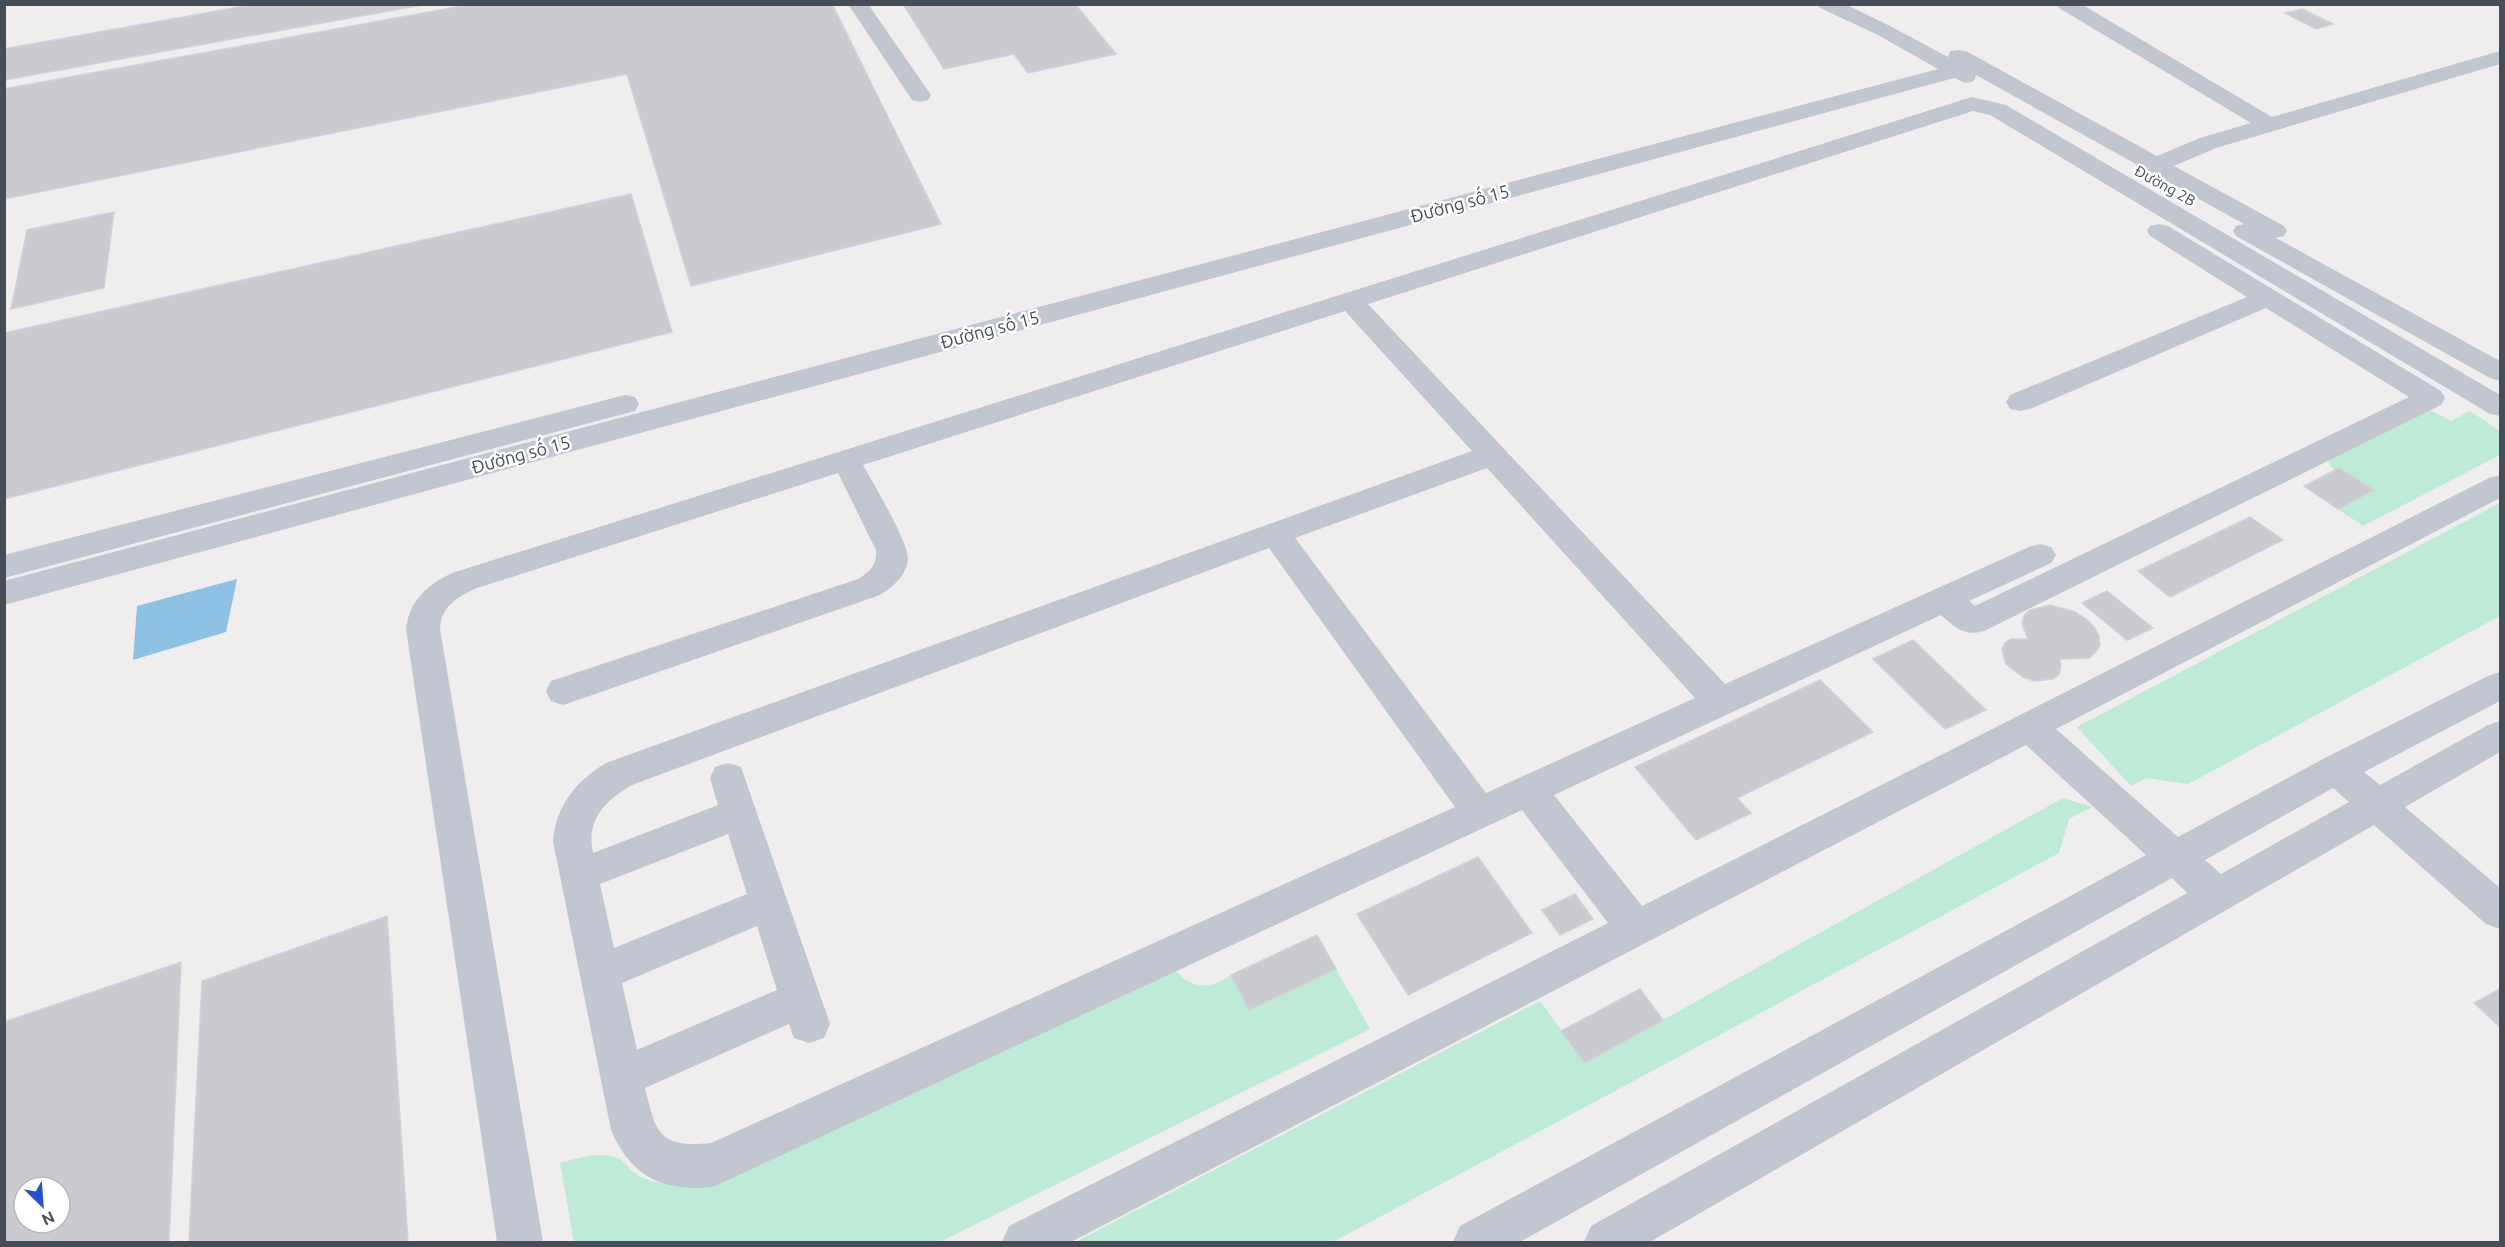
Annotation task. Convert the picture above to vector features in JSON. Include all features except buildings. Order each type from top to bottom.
[{"type":"street","points":[[858,4],[920,95]]},
{"type":"street","name":"Đường 2B","points":[[1827,4],[1955,62],[2156,165],[2500,354]]},
{"type":"street","name":"Đường 2B","points":[[1855,4],[1898,23],[1955,62],[2500,372]]},
{"type":"street","points":[[2066,4],[2270,125]]},
{"type":"street","points":[[2156,165],[2208,143],[2500,57]]},
{"type":"street","name":"Đường số 15","points":[[4,567],[1955,62]]},
{"type":"street","name":"Đường số 15","points":[[4,593],[1955,62]]},
{"type":"street","points":[[520,1242],[423,628],[426,611],[440,594],[463,581],[1967,105],[1983,105],[1998,110],[2500,407]]},
{"type":"street","points":[[1944,599],[1972,622],[2430,398],[2157,230]]},
{"type":"street","points":[[2020,402],[2267,298]]},
{"type":"street","points":[[1349,300],[1720,702]]},
{"type":"street","points":[[1491,455],[619,774],[594,790],[576,814],[572,828],[572,841],[633,1130],[641,1146],[654,1157],[671,1165],[691,1168],[713,1165],[2040,555]]},
{"type":"street","points":[[563,691],[878,582],[891,567],[892,550],[846,460]]},
{"type":"street","points":[[1025,1242],[2500,485]]},
{"type":"street","points":[[1275,534],[1480,813]]},
{"type":"street","points":[[1476,1242],[2336,769],[2500,685]]},
{"type":"street","points":[[2029,727],[2217,895]]},
{"type":"street","points":[[1607,1242],[2500,735]]},
{"type":"street","points":[[2336,769],[2500,912]]},
{"type":"street","points":[[1528,790],[1636,929]]},
{"type":"street","points":[[579,875],[734,795],[805,1012],[622,1077]]},
{"type":"street","points":[[600,973],[769,903]]},
{"type":"green space","points":[[2430,410],[2451,421],[2470,411],[2500,431],[2500,455],[2363,526],[2338,509],[2373,490],[2339,468],[2335,470],[2330,466],[2329,460]]},
{"type":"green space","points":[[2500,503],[2500,616],[2188,784],[2146,778],[2131,786],[2077,727]]},
{"type":"green space","points":[[2063,798],[2092,807],[2069,819],[2059,853],[1333,1242],[1075,1242],[1540,1001],[1585,1063]]},
{"type":"green space","points":[[1336,969],[1370,1029],[940,1242],[574,1242],[560,1163],[590,1156],[613,1156],[624,1162],[642,1178],[674,1185],[1176,971],[1189,981],[1202,985],[1216,983],[1231,975],[1249,1009]]},
{"type":"water","points":[[237,579],[226,632],[133,660],[137,606]]}]
